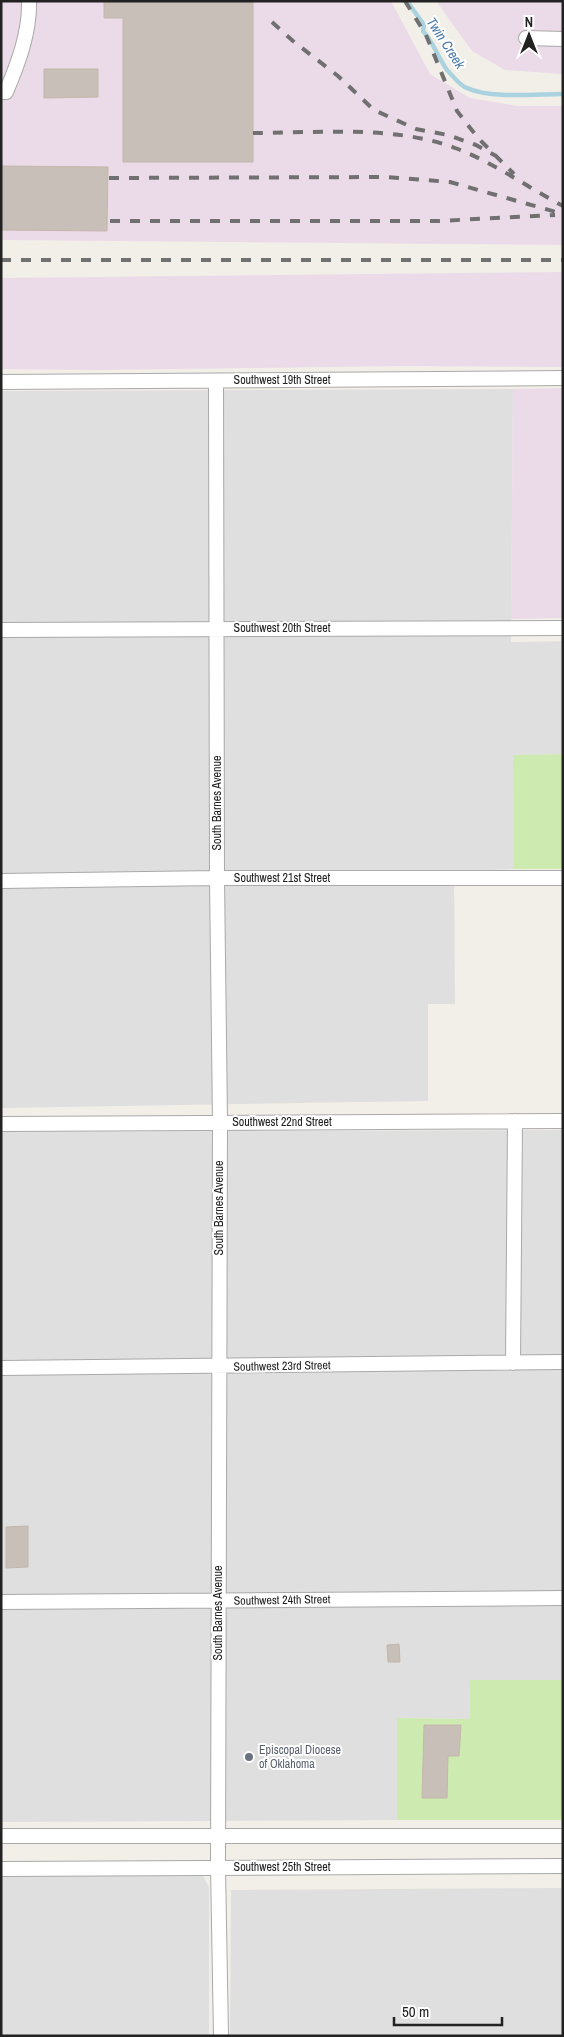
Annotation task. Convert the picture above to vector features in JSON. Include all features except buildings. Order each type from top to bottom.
[{"type":"street","points":[[1,92],[6,92],[19,62],[29,14],[29,1]]},
{"type":"street","points":[[526,38],[563,39]]},
{"type":"street","name":"Southwest 19th Street","points":[[1,382],[563,378]]},
{"type":"street","name":"South Barnes Avenue","points":[[216,381],[217,878],[220,1122],[218,1867],[221,2036]]},
{"type":"street","name":"Southwest 20th Street","points":[[1,630],[563,628]]},
{"type":"street","name":"Southwest 21st Street","points":[[1,881],[217,878],[563,878]]},
{"type":"street","name":"Southwest 22nd Street","points":[[1,1124],[563,1121]]},
{"type":"street","points":[[513,1363],[515,1122]]},
{"type":"street","name":"Southwest 23rd Street","points":[[1,1368],[563,1362]]},
{"type":"street","name":"Southwest 24th Street","points":[[1,1602],[563,1598]]},
{"type":"street","points":[[1,1836],[563,1836]]},
{"type":"street","name":"Southwest 25th Street","points":[[1,1869],[563,1866]]},
{"type":"shaded area","points":[[1,1],[391,1],[430,74],[470,98],[517,106],[563,106],[563,245],[1,240]]},
{"type":"shaded area","points":[[436,1],[563,1],[563,74],[505,70],[472,51]]},
{"type":"shaded area","points":[[563,272],[563,367],[405,366],[95,370],[1,369],[1,278]]},
{"type":"shaded area","points":[[563,388],[563,618],[511,619],[513,389]]},
{"type":"shaded area","points":[[513,389],[511,642],[563,641],[563,754],[514,755],[514,869],[454,871],[455,1004],[428,1004],[428,1101],[1,1108],[1,391]]},
{"type":"shaded area","points":[[563,1130],[563,1680],[469,1680],[470,1719],[397,1718],[397,1820],[1,1822],[1,1132]]},
{"type":"shaded area","points":[[1,1876],[203,1876],[209,1887],[209,2036],[1,2036]]},
{"type":"shaded area","points":[[563,1888],[563,2036],[230,2036],[231,1890]]},
{"type":"green space","points":[[563,754],[563,869],[514,869],[513,755]]},
{"type":"green space","points":[[469,1680],[563,1680],[563,1820],[397,1820],[397,1718],[470,1719]]},
{"type":"waterway","name":"Twin Creek","points":[[407,1],[424,25],[423,31],[447,70],[464,87],[488,94],[501,95],[563,94]]},
{"type":"railway","points":[[405,1],[426,35],[457,111],[478,138],[514,174]]},
{"type":"railway","points":[[272,22],[338,76],[374,110],[416,129],[448,135],[476,145],[496,156]]},
{"type":"railway","points":[[253,133],[381,133],[432,141],[483,160],[563,206]]},
{"type":"railway","points":[[109,178],[386,177],[450,182],[563,214]]},
{"type":"railway","points":[[110,221],[438,221],[555,215]]},
{"type":"railway","points":[[1,260],[563,260]]},
{"type":"place","name":"Episcopal Diocese of Oklahoma","points":[[249,1757]]}]
